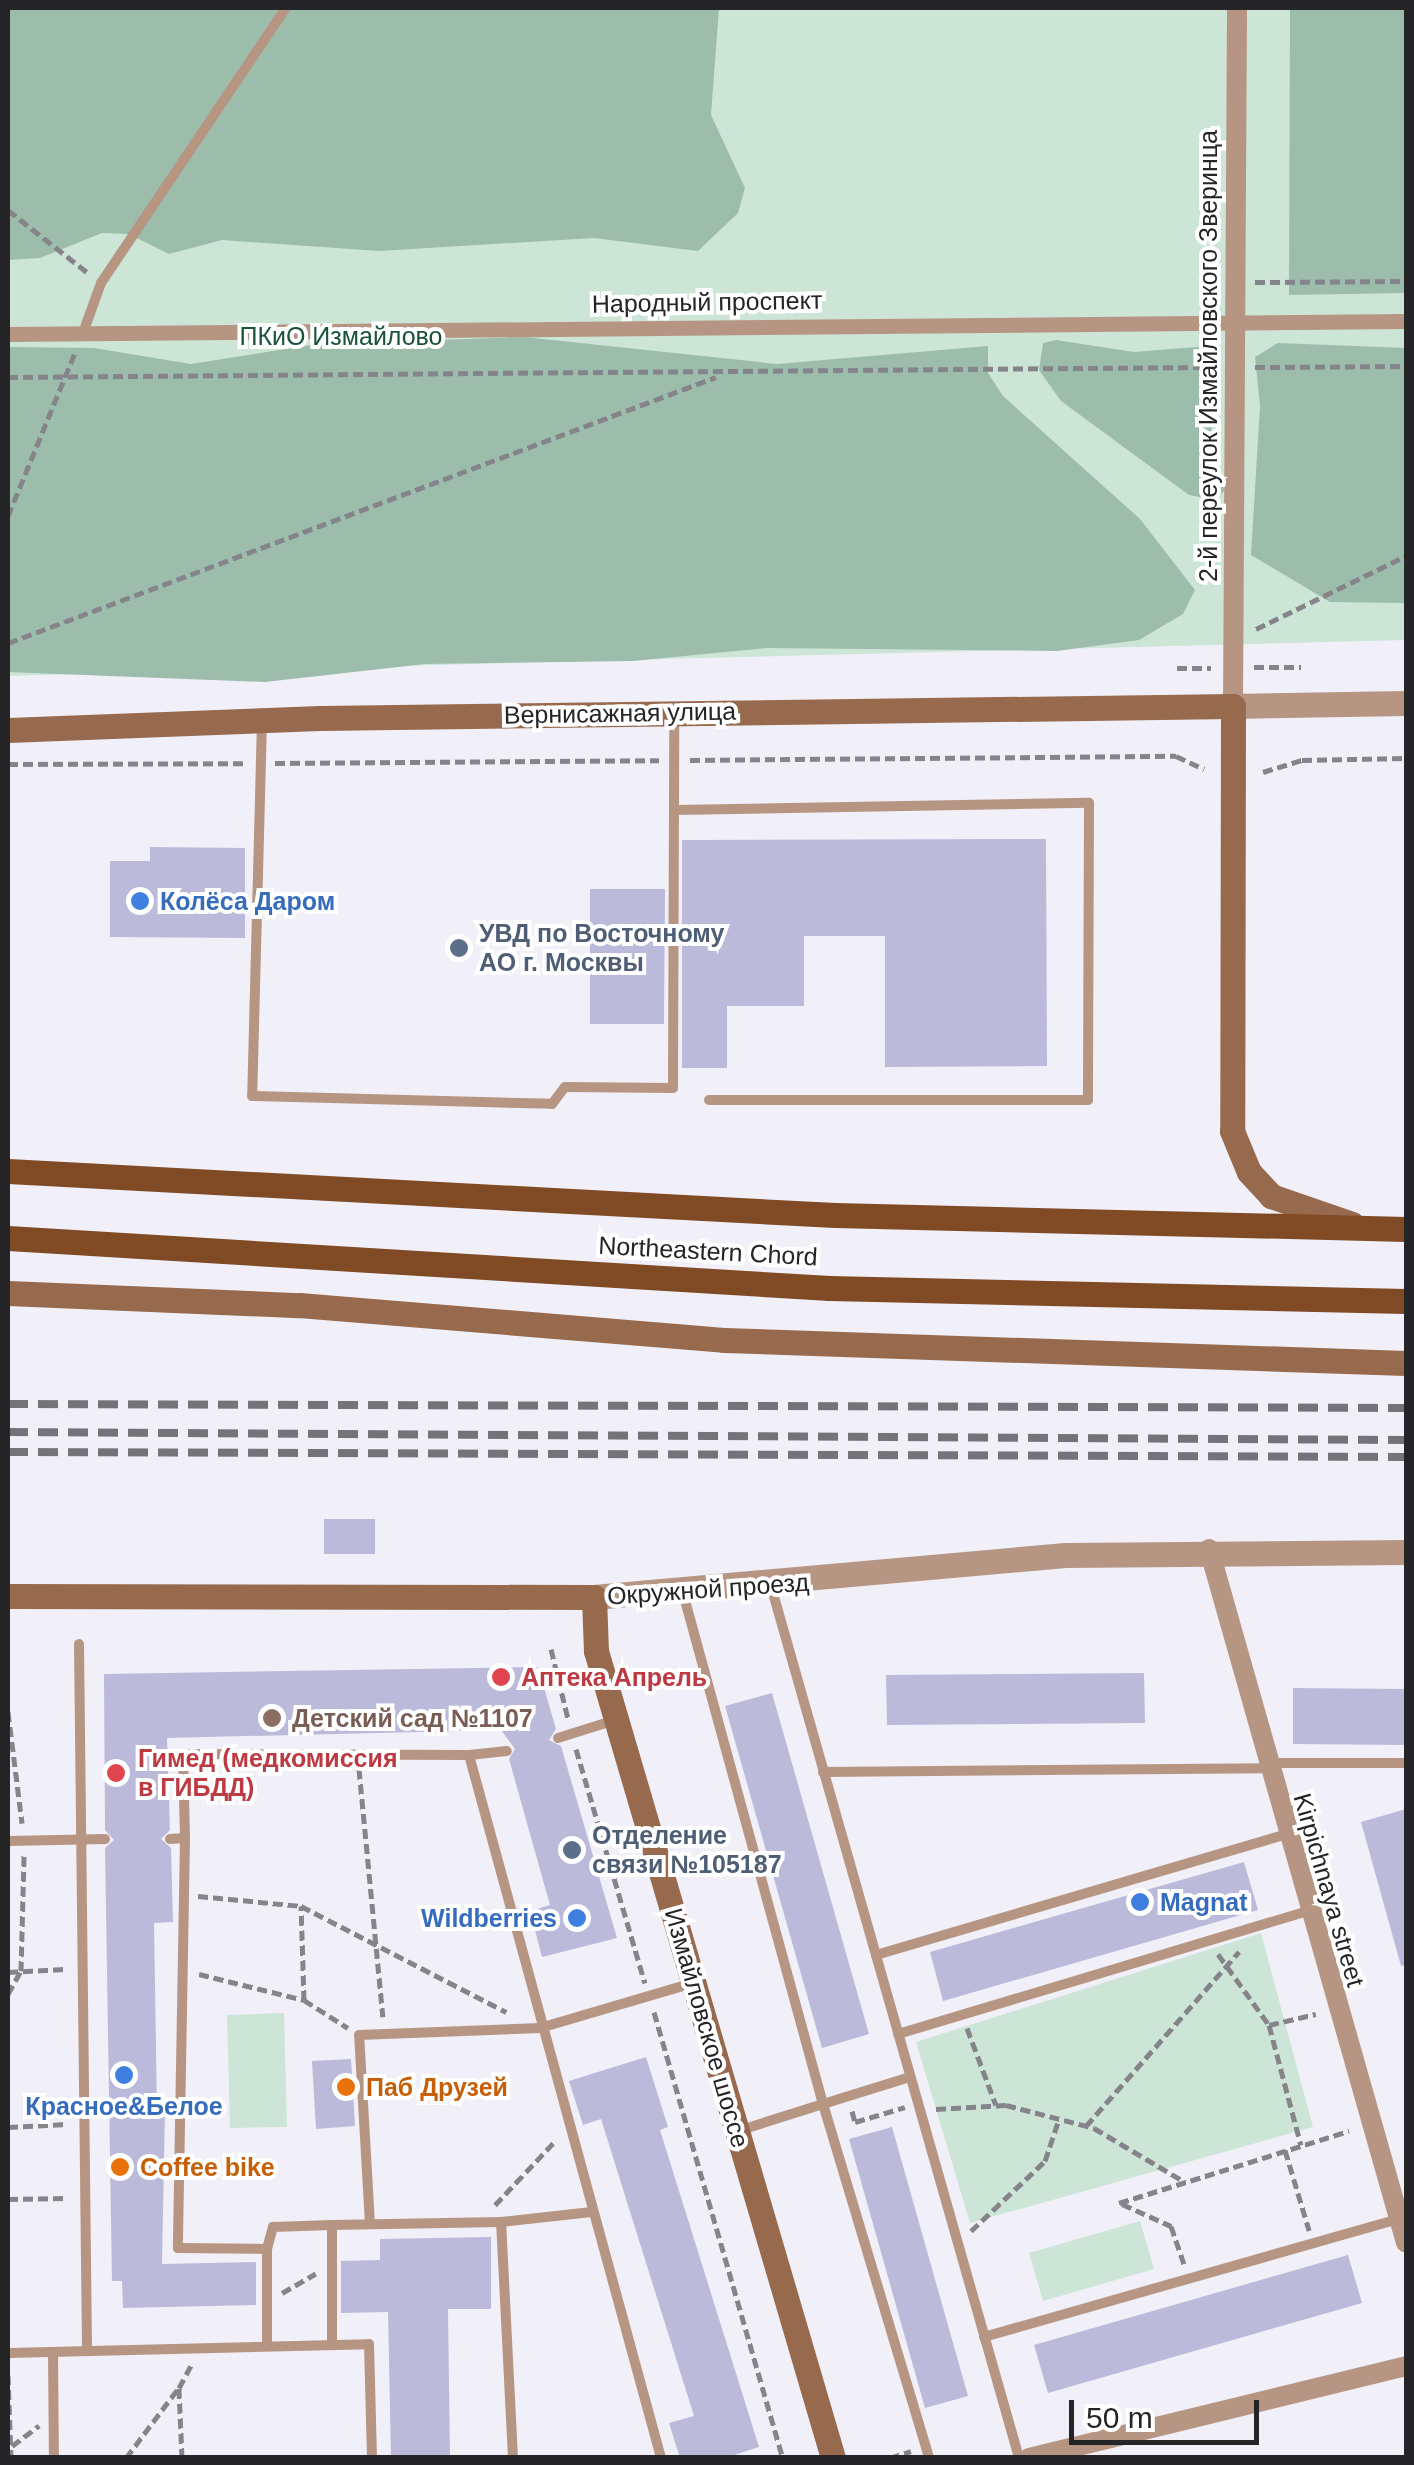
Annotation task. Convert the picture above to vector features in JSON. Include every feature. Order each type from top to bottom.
[{"type":"main road","name":"Вернисажная улица","points":[[8,730],[262,720],[1233,706]]},
{"type":"main road","points":[[1233,706],[1232,1131],[1249,1172],[1271,1196],[1372,1229]]},
{"type":"main road","name":"Northeastern Chord","points":[[8,1172],[835,1215],[1406,1229]]},
{"type":"main road","name":"Northeastern Chord","points":[[8,1238],[1014,1296],[1406,1301]]},
{"type":"main road","points":[[8,1293],[299,1305],[724,1340],[1406,1364]]},
{"type":"main road","name":"Окружной проезд","points":[[8,1596],[594,1597]]},
{"type":"main road","name":"Измайловское шоссе","points":[[594,1597],[596,1652],[834,2458]]},
{"type":"street","name":"2-й переулок Измайловского Зверинца","points":[[1233,706],[1231,367],[1237,8]]},
{"type":"street","name":"Народный проспект","points":[[8,334],[1406,321]]},
{"type":"street","points":[[1233,706],[1406,703]]},
{"type":"street","name":"Окружной проезд","points":[[594,1597],[1209,1549],[1406,1552]]},
{"type":"street","name":"Kirpichnaya street","points":[[1209,1549],[1286,1834],[1406,2243]]},
{"type":"street","points":[[1029,2458],[1406,2366]]},
{"type":"lane","points":[[83,333],[100,283],[286,8]]},
{"type":"lane","points":[[262,720],[252,1096],[552,1104],[565,1086],[673,1088],[674,712]]},
{"type":"lane","points":[[674,810],[1089,803],[1088,1100],[709,1100]]},
{"type":"lane","points":[[771,1586],[1018,2458]]},
{"type":"lane","points":[[683,1592],[824,2104],[929,2458]]},
{"type":"lane","points":[[78,1644],[87,2351]]},
{"type":"lane","points":[[558,1738],[616,1720]]},
{"type":"lane","points":[[267,2249],[178,2248],[186,1838],[183,1754],[469,1755],[507,1751]]},
{"type":"lane","points":[[469,1755],[540,2028],[661,2458]]},
{"type":"lane","points":[[823,1772],[1406,1763]]},
{"type":"lane","points":[[876,1955],[1286,1834]]},
{"type":"lane","points":[[170,1839],[186,1838]]},
{"type":"lane","points":[[8,1841],[105,1840]]},
{"type":"lane","points":[[898,2034],[1309,1911]]},
{"type":"lane","points":[[370,2224],[359,2035],[540,2028],[694,1983]]},
{"type":"lane","points":[[738,2131],[910,2077]]},
{"type":"lane","points":[[267,2346],[267,2249],[272,2226],[502,2222],[591,2212]]},
{"type":"lane","points":[[984,2337],[1399,2218]]},
{"type":"lane","points":[[502,2222],[512,2458]]},
{"type":"lane","points":[[332,2225],[332,2345]]},
{"type":"lane","points":[[8,2353],[369,2344],[372,2458]]},
{"type":"lane","points":[[53,2352],[54,2458]]},
{"type":"path","points":[[8,210],[100,283]]},
{"type":"path","points":[[1232,282],[1406,282]]},
{"type":"path","points":[[8,516],[83,333]]},
{"type":"path","points":[[8,377],[722,375],[1406,366]]},
{"type":"path","points":[[8,643],[722,375]]},
{"type":"path","points":[[1232,640],[1406,556]]},
{"type":"path","points":[[1246,668],[1302,667]]},
{"type":"path","points":[[1177,668],[1211,668]]},
{"type":"path","points":[[8,764],[1176,756],[1204,769]]},
{"type":"path","points":[[1263,772],[1302,760],[1406,758]]},
{"type":"path","points":[[551,1649],[783,2458]]},
{"type":"path","points":[[358,1752],[384,2035]]},
{"type":"path","points":[[184,1895],[301,1906],[540,2028]]},
{"type":"path","points":[[301,1906],[304,2000]]},
{"type":"path","points":[[1086,2126],[1226,1964],[1271,1922]]},
{"type":"path","points":[[1208,1941],[1270,2025],[1301,2145]]},
{"type":"path","points":[[8,1972],[82,1969]]},
{"type":"path","points":[[184,1972],[304,2000],[359,2035]]},
{"type":"path","points":[[1270,2025],[1316,2014]]},
{"type":"path","points":[[962,2015],[996,2105]]},
{"type":"path","points":[[848,2097],[855,2122],[919,2107],[996,2105],[1059,2118],[1086,2126],[1159,2160],[1184,2182]]},
{"type":"path","points":[[958,2244],[1046,2162],[1059,2118]]},
{"type":"path","points":[[8,2127],[85,2124]]},
{"type":"path","points":[[478,2222],[568,2127]]},
{"type":"path","points":[[1189,2278],[1171,2226],[1120,2203],[1348,2131]]},
{"type":"path","points":[[1285,2149],[1313,2243]]},
{"type":"path","points":[[8,2199],[85,2197]]},
{"type":"path","points":[[267,2302],[332,2264]]},
{"type":"path","points":[[126,2458],[178,2388],[200,2348]]},
{"type":"path","points":[[8,2375],[11,2458]]},
{"type":"path","points":[[178,2388],[182,2458]]},
{"type":"path","points":[[9,2448],[54,2415]]},
{"type":"green space","name":"ПКиО Измайлово","points":[[8,8],[1406,8],[1406,640],[8,676]]},
{"type":"green space","points":[[8,8],[719,8],[711,115],[745,188],[738,213],[698,251],[594,238],[379,251],[222,240],[169,254],[129,234],[102,233],[40,258],[8,260]]},
{"type":"green space","points":[[1290,8],[1406,8],[1406,293],[1289,295]]},
{"type":"green space","points":[[524,337],[777,364],[988,346],[988,373],[1003,396],[1140,519],[1195,590],[1183,614],[1139,640],[1057,651],[766,648],[633,661],[425,664],[265,682],[8,672],[8,347],[94,348],[191,364],[318,344]]},
{"type":"green space","points":[[1056,340],[1134,352],[1209,346],[1216,357],[1210,453],[1225,490],[1215,500],[1189,495],[1061,401],[1039,370],[1043,343]]},
{"type":"green space","points":[[1278,343],[1406,348],[1406,603],[1330,602],[1251,555],[1260,406],[1255,357]]},
{"type":"green space","points":[[1261,1933],[1313,2127],[970,2223],[916,2042]]},
{"type":"green space","points":[[284,2013],[287,2127],[230,2128],[227,2015]]},
{"type":"green space","points":[[1140,2221],[1154,2269],[1043,2301],[1029,2253]]},
{"type":"building","points":[[1046,839],[1047,1066],[885,1067],[885,936],[804,936],[804,1006],[727,1006],[727,1068],[682,1068],[682,840]]},
{"type":"building","points":[[150,847],[245,848],[245,938],[110,937],[110,861],[150,861]]},
{"type":"building","points":[[590,889],[665,889],[664,1024],[590,1024]]},
{"type":"building","points":[[324,1519],[375,1519],[375,1554],[324,1554]]},
{"type":"building","points":[[538,1667],[556,1729],[549,1740],[561,1746],[617,1938],[542,1957],[530,1911],[550,1905],[509,1759],[515,1749],[501,1730],[167,1738],[170,1830],[161,1839],[171,1848],[173,1922],[154,1923],[157,2110],[165,2110],[162,2264],[256,2262],[256,2305],[123,2308],[122,2281],[112,2281],[105,1848],[114,1840],[105,1830],[104,1674]]},
{"type":"building","points":[[1144,1673],[1145,1723],[887,1725],[886,1675]]},
{"type":"building","points":[[1293,1688],[1406,1689],[1406,1745],[1293,1744]]},
{"type":"building","points":[[772,1693],[869,2034],[822,2048],[725,1706]]},
{"type":"building","points":[[1406,1809],[1406,1965],[1401,1966],[1361,1822]]},
{"type":"building","points":[[1244,1862],[1258,1910],[943,2001],[930,1952]]},
{"type":"building","points":[[646,2057],[668,2127],[660,2130],[759,2447],[725,2458],[680,2458],[669,2423],[694,2416],[601,2119],[583,2125],[569,2081]]},
{"type":"building","points":[[351,2059],[355,2126],[316,2129],[312,2061]]},
{"type":"building","points":[[892,2127],[968,2396],[925,2408],[849,2139]]},
{"type":"building","points":[[491,2237],[491,2309],[448,2309],[450,2458],[391,2458],[388,2312],[341,2313],[341,2261],[380,2260],[380,2239]]},
{"type":"building","points":[[1348,2255],[1362,2303],[1048,2393],[1034,2345]]},
{"type":"railway","points":[[8,1404],[1406,1408]]},
{"type":"railway","points":[[8,1432],[1406,1440]]},
{"type":"railway","points":[[8,1452],[1406,1457]]},
{"type":"place","name":"Колёса Даром","points":[[140,901]]},
{"type":"place","name":"УВД по Восточному АО г. Москвы","points":[[459,948]]},
{"type":"place","name":"Аптека Апрель","points":[[501,1677]]},
{"type":"place","name":"Детский сад №1107","points":[[272,1718]]},
{"type":"place","name":"Гимед (медкомиссия в ГИБДД)","points":[[116,1773]]},
{"type":"place","name":"Отделение связи №105187","points":[[572,1850]]},
{"type":"place","name":"Magnat","points":[[1140,1902]]},
{"type":"place","name":"Wildberries","points":[[577,1918]]},
{"type":"place","name":"Красное&Белое","points":[[124,2075]]},
{"type":"place","name":"Паб Друзей","points":[[346,2087]]},
{"type":"place","name":"Coffee bike","points":[[120,2167]]}]
